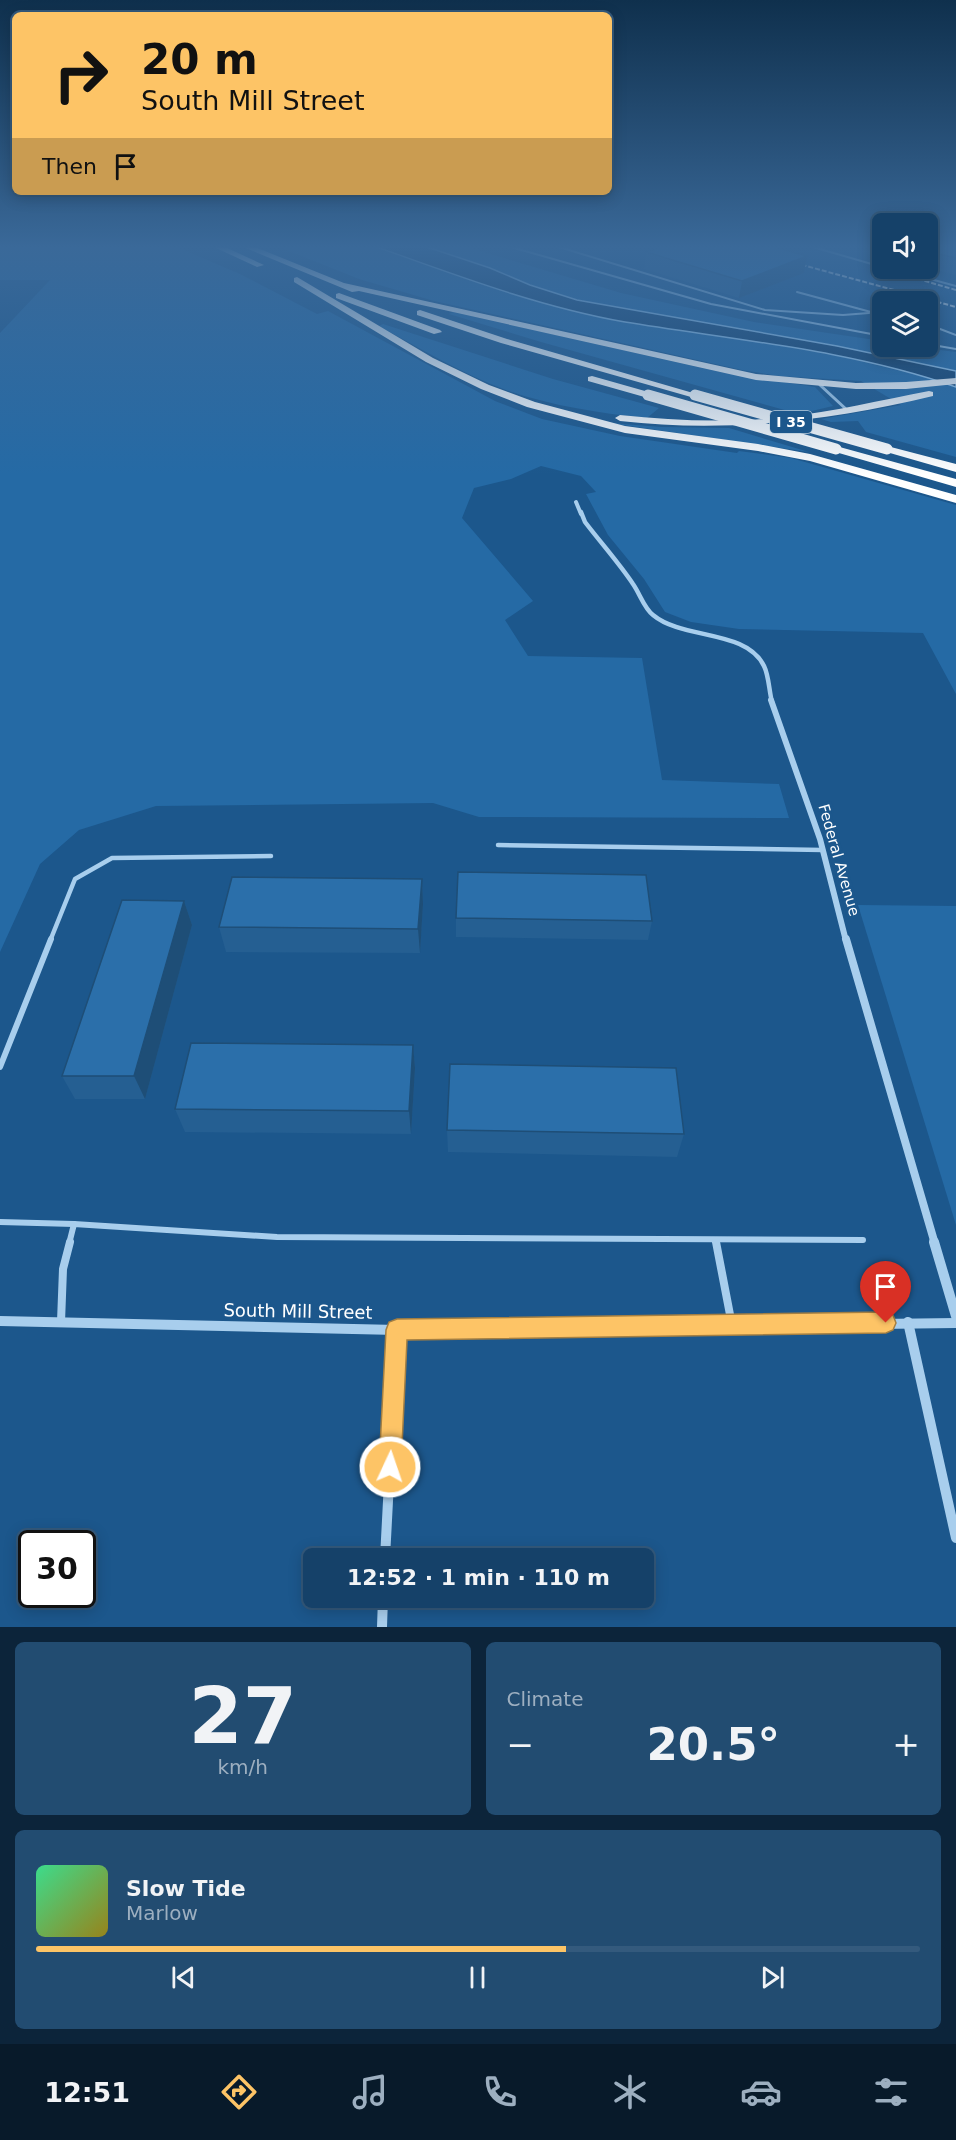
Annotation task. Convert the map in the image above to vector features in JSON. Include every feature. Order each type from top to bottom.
[{"type":"highway","points":[[367,323],[447,367],[524,402],[598,424],[627,430],[806,456],[956,499]]},
{"type":"highway","points":[[410,323],[448,335]]},
{"type":"highway","name":"I 35","points":[[452,323],[504,341],[956,468]]},
{"type":"highway","points":[[512,323],[722,370],[820,385],[869,387],[956,381]]},
{"type":"highway","name":"I 35","points":[[584,376],[956,483]]},
{"type":"highway","points":[[524,402],[602,416],[707,424],[767,422],[847,410],[956,389]]},
{"type":"street","name":"Federal Avenue","points":[[576,502],[585,522],[633,584],[650,614],[680,629],[742,644],[754,653],[764,666],[774,713],[823,850],[842,926],[956,1316]]},
{"type":"street","name":"South Mill Street","points":[[0,1321],[397,1330],[956,1323]]},
{"type":"street","points":[[908,1322],[956,1538]]},
{"type":"street","points":[[386,1548],[397,1330]]},
{"type":"street","points":[[382,1627],[383,1608]]},
{"type":"lane","points":[[812,323],[872,334]]},
{"type":"lane","points":[[938,328],[956,335]]},
{"type":"lane","points":[[938,346],[956,349]]},
{"type":"lane","points":[[820,385],[847,410]]},
{"type":"lane","points":[[498,845],[823,850]]},
{"type":"lane","points":[[0,1067],[75,879],[112,858],[271,856]]},
{"type":"lane","points":[[0,1222],[75,1224],[277,1237],[863,1240]]},
{"type":"lane","points":[[61,1322],[63,1269],[75,1224]]},
{"type":"lane","points":[[716,1240],[732,1325]]},
{"type":"shaded area","points":[[10,323],[350,323],[495,401],[542,419],[620,436],[737,453],[739,451],[791,458],[956,505],[956,694],[923,633],[739,629],[691,622],[665,612],[644,579],[608,535],[586,494],[596,492],[581,476],[541,466],[511,479],[474,488],[462,518],[533,601],[505,620],[528,656],[642,658],[662,780],[779,784],[789,818],[479,817],[433,803],[156,806],[79,830],[40,864],[0,952],[0,333]]},
{"type":"shaded area","points":[[478,323],[502,323],[720,372],[815,387],[833,406],[799,414]]},
{"type":"shaded area","points":[[532,323],[632,323],[739,338],[847,358],[933,379],[956,387],[956,457],[866,432],[858,421],[831,422],[821,419],[901,405],[861,381],[779,376],[742,370]]},
{"type":"shaded area","points":[[631,323],[707,323],[837,346],[872,353],[872,357],[889,357],[956,371],[956,387],[875,364],[792,347]]},
{"type":"shaded area","points":[[707,323],[760,323],[872,340],[872,353]]},
{"type":"shaded area","points":[[383,324],[553,379],[659,408],[647,418],[576,408],[523,396],[457,369],[379,326]]},
{"type":"shaded area","points":[[938,350],[956,352],[956,371],[889,357],[938,357]]},
{"type":"shaded area","points":[[609,423],[729,428],[809,452]]},
{"type":"shaded area","points":[[858,905],[956,906],[956,1225]]},
{"type":"building","points":[[458,872],[646,875],[652,921],[456,918]]},
{"type":"building","points":[[232,877],[422,879],[418,929],[219,927]]},
{"type":"building","points":[[122,900],[184,901],[134,1076],[62,1076]]},
{"type":"building","points":[[191,1043],[413,1045],[409,1111],[175,1109]]},
{"type":"building","points":[[450,1064],[676,1068],[684,1134],[447,1130]]},
{"type":"route","points":[[390,1467],[397,1330],[886,1323]]}]
